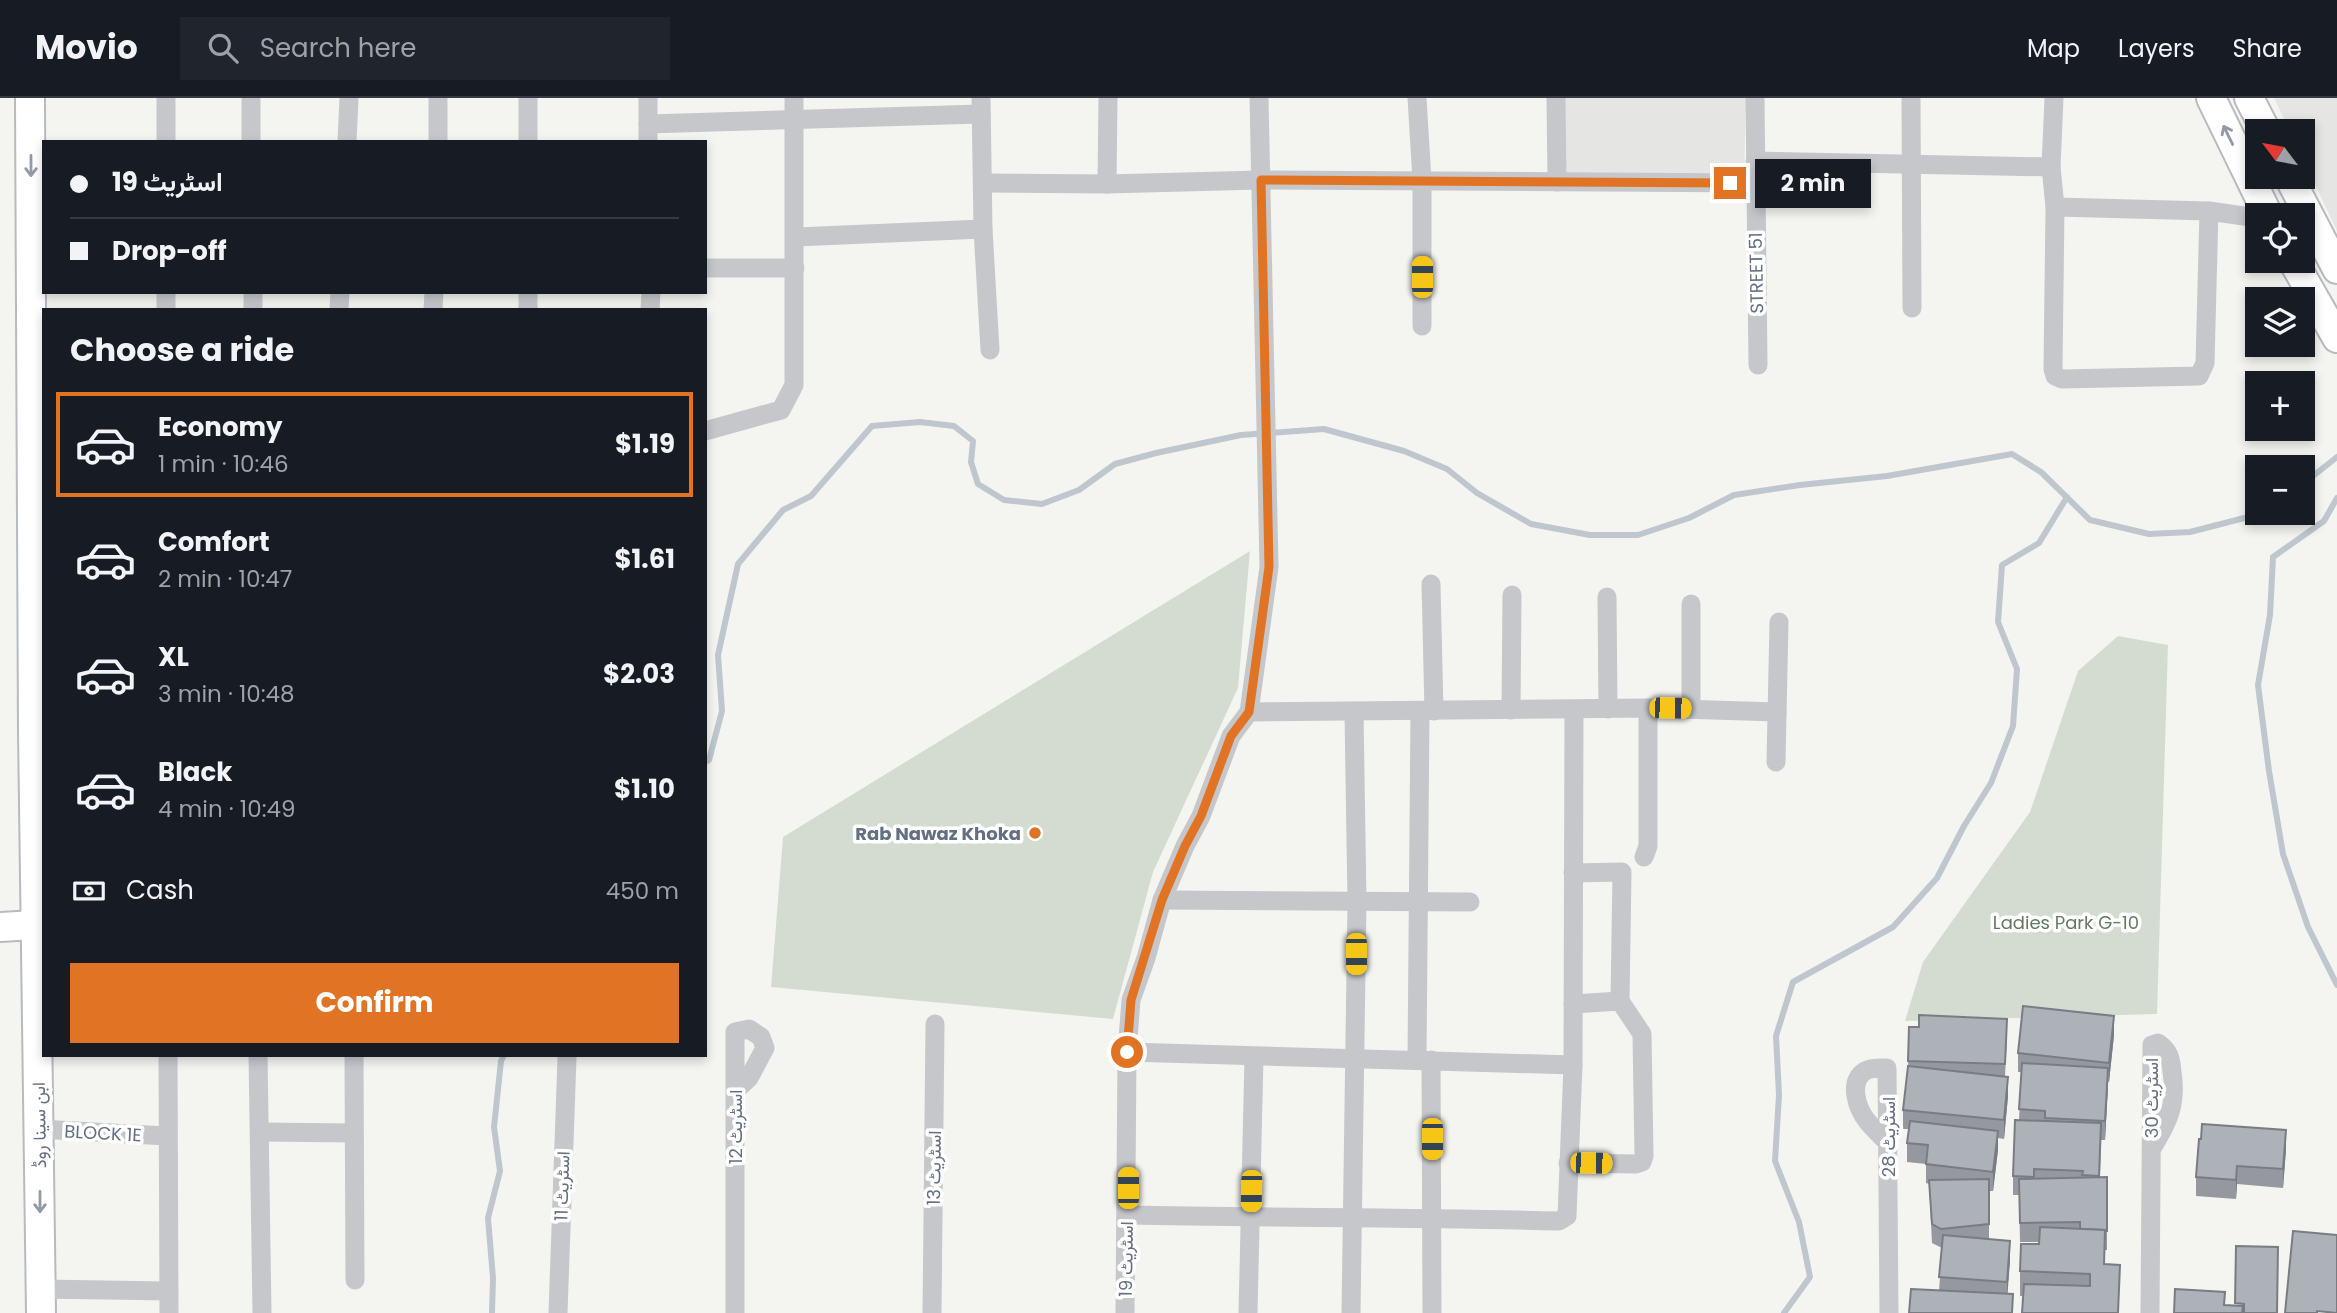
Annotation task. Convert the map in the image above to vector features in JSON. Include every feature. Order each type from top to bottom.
[{"type":"main road","name":"ابن سینا روڈ","points":[[30,98],[39,731],[35,925],[40,968],[40,1301]]},
{"type":"main road","points":[[2211,98],[2262,203]]},
{"type":"main road","points":[[2249,98],[2260,119]]},
{"type":"main road","points":[[2295,189],[2337,269]]},
{"type":"main road","points":[[2300,273],[2337,338]]},
{"type":"main road","points":[[0,927],[35,925]]},
{"type":"street","points":[[166,98],[166,140]]},
{"type":"street","points":[[251,98],[251,140]]},
{"type":"street","points":[[347,140],[349,98]]},
{"type":"street","points":[[438,98],[438,140]]},
{"type":"street","points":[[528,98],[528,140]]},
{"type":"street","points":[[648,98],[648,133],[981,106],[983,229],[990,349]]},
{"type":"street","points":[[707,430],[782,410],[794,385],[794,98]]},
{"type":"street","points":[[1107,184],[1108,98]]},
{"type":"street","name":"اسٹریٹ 19","points":[[1125,1313],[1128,1215],[1127,1052],[1131,1000],[1162,900],[1201,816],[1231,736],[1249,712],[1269,567],[1259,98]]},
{"type":"street","points":[[1417,98],[1422,180],[1422,326]]},
{"type":"street","points":[[1556,98],[1557,182]]},
{"type":"street","name":"STREET 51","points":[[1755,98],[1758,365]]},
{"type":"street","points":[[1912,98],[1913,308]]},
{"type":"street","points":[[2054,98],[2051,167],[2055,206],[2055,376],[2063,379],[2199,376],[2205,363],[2209,211]]},
{"type":"street","points":[[1755,161],[2051,167]]},
{"type":"street","points":[[983,183],[1107,184],[1261,180],[1755,183]]},
{"type":"street","points":[[2055,206],[2209,211],[2245,216]]},
{"type":"street","points":[[796,237],[983,229]]},
{"type":"street","points":[[707,268],[795,268]]},
{"type":"street","points":[[1431,584],[1420,902],[1432,1217],[1432,1313]]},
{"type":"street","points":[[1511,710],[1512,595]]},
{"type":"street","points":[[1607,597],[1608,709]]},
{"type":"street","points":[[1690,709],[1691,604]]},
{"type":"street","points":[[1776,762],[1779,622]]},
{"type":"street","points":[[1249,712],[1648,708],[1777,712]]},
{"type":"street","points":[[1644,857],[1648,846],[1648,708]]},
{"type":"street","points":[[1128,1215],[1352,1219],[1432,1217],[1559,1221],[1567,1216],[1573,1065],[1574,710]]},
{"type":"street","points":[[1351,1313],[1357,902],[1354,712]]},
{"type":"street","points":[[1569,1163],[1636,1164],[1642,1162],[1643,1156],[1642,1034],[1620,1001],[1622,872],[1573,873]]},
{"type":"street","points":[[1162,900],[1471,902]]},
{"type":"street","points":[[1573,1004],[1620,1001]]},
{"type":"street","name":"اسٹریٹ 13","points":[[932,1313],[935,1024]]},
{"type":"street","name":"اسٹریٹ 12","points":[[735,1313],[735,1032],[749,1029],[761,1037],[765,1048],[749,1078],[736,1090]]},
{"type":"street","points":[[1127,1052],[1573,1065]]},
{"type":"street","points":[[168,1057],[169,1313]]},
{"type":"street","points":[[258,1057],[262,1313]]},
{"type":"street","points":[[354,1057],[355,1280]]},
{"type":"street","points":[[1248,1313],[1254,1057]]},
{"type":"street","name":"اسٹریٹ 11","points":[[558,1313],[567,1058]]},
{"type":"street","name":"اسٹریٹ 28","points":[[1887,1142],[1866,1120],[1855,1097],[1860,1076],[1867,1069],[1887,1068],[1889,1313]]},
{"type":"street","name":"BLOCK 1E","points":[[39,1129],[167,1136]]},
{"type":"street","points":[[260,1132],[353,1133]]},
{"type":"street","name":"اسٹریٹ 30","points":[[2150,1313],[2151,1150]]},
{"type":"street","points":[[40,1301],[169,1291]]},
{"type":"shaded area","points":[[1565,98],[1746,98],[1744,177],[1566,176]]},
{"type":"shaded area","points":[[2274,98],[2337,98],[2337,231],[2315,184],[2315,119],[2284,119]]},
{"type":"green space","points":[[1250,551],[1238,688],[1153,872],[1113,1019],[771,987],[783,837]]},
{"type":"green space","name":"Ladies Park G-10","points":[[2118,636],[2168,645],[2157,1014],[1905,1021],[1923,962],[2030,812],[2078,671]]},
{"type":"building","points":[[2023,1006],[2114,1016],[2109,1063],[2018,1053]]},
{"type":"building","points":[[1919,1015],[2007,1019],[2005,1064],[1908,1061],[1909,1027],[1919,1027]]},
{"type":"building","points":[[2022,1063],[2108,1068],[2105,1121],[2045,1118],[2045,1111],[2019,1109]]},
{"type":"building","points":[[1908,1066],[2008,1077],[2004,1120],[1903,1110]]},
{"type":"building","points":[[2015,1120],[2101,1123],[2099,1176],[2082,1175],[2083,1171],[2034,1169],[2034,1177],[2013,1176]]},
{"type":"building","points":[[1910,1121],[1998,1131],[1993,1172],[1926,1164],[1928,1145],[1907,1143]]},
{"type":"building","points":[[2202,1124],[2286,1130],[2283,1169],[2237,1166],[2236,1180],[2196,1177]]},
{"type":"building","points":[[2107,1177],[2107,1231],[2080,1229],[2080,1222],[2020,1223],[2019,1179]]},
{"type":"building","points":[[1989,1179],[1989,1224],[1941,1229],[1932,1224],[1929,1180]]},
{"type":"building","points":[[2040,1227],[2105,1230],[2104,1264],[2120,1265],[2118,1313],[2022,1313],[2024,1284],[2090,1286],[2090,1274],[2020,1271],[2021,1244],[2039,1244]]},
{"type":"building","points":[[2293,1231],[2337,1235],[2337,1313],[2285,1313]]},
{"type":"building","points":[[1943,1235],[2010,1241],[2007,1282],[1939,1277]]},
{"type":"building","points":[[2236,1246],[2278,1247],[2277,1313],[2244,1313],[2244,1304],[2235,1303]]},
{"type":"building","points":[[1911,1289],[2013,1294],[2012,1313],[1909,1313]]},
{"type":"building","points":[[2175,1289],[2225,1292],[2224,1305],[2243,1306],[2242,1313],[2174,1313]]},
{"type":"waterway","points":[[707,761],[722,711],[718,655],[738,564],[783,510],[811,496],[872,426],[920,422],[954,426],[973,441],[971,462],[978,484],[1004,500],[1042,504],[1079,490],[1115,464],[1156,453],[1241,435],[1324,429],[1404,451],[1447,469],[1477,493],[1531,524],[1590,535],[1638,535],[1689,518],[1734,495],[1887,476],[2012,454],[2041,472],[2090,520],[2149,534],[2190,532],[2245,518]]},
{"type":"waterway","points":[[2315,474],[2337,457]]},
{"type":"waterway","points":[[1784,1313],[1810,1277],[1799,1222],[1775,1161],[1779,1095],[1776,1036],[1793,982],[1893,927],[1937,878],[1964,826],[1991,783],[2013,726],[2017,669],[1998,622],[2002,565],[2039,543],[2067,497]]},
{"type":"waterway","points":[[2337,498],[2324,521],[2273,557],[2270,615],[2258,685],[2283,854],[2308,927],[2337,985]]},
{"type":"waterway","points":[[492,1313],[493,1278],[488,1218],[500,1171],[494,1127],[503,1057]]},
{"type":"place","name":"Rab Nawaz Khoka","points":[[1035,833]]},
{"type":"route","points":[[1127,1052],[1131,1000],[1162,900],[1201,816],[1231,736],[1249,712],[1269,567],[1261,180],[1730,183]]}]
